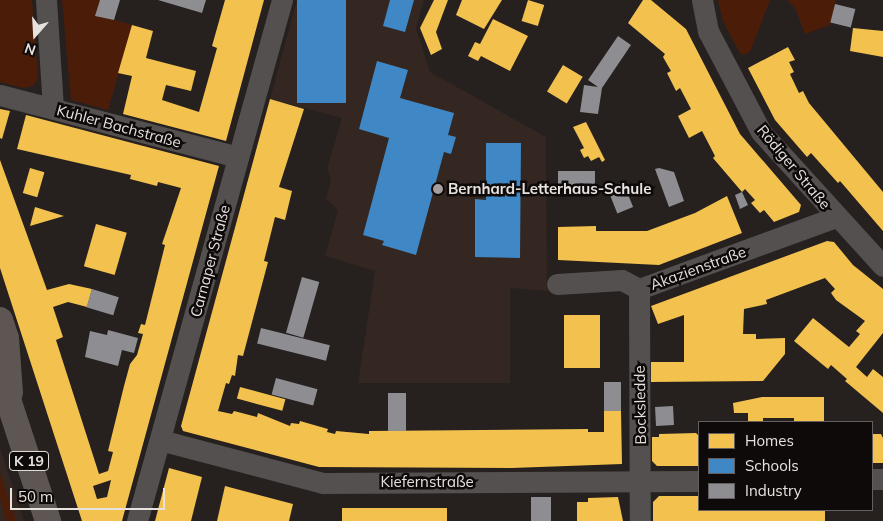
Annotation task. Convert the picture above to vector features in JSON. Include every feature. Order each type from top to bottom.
[{"type":"main road","name":"K 19","points":[[0,320],[6,338],[11,401]]},
{"type":"main road","name":"K 19","points":[[0,375],[11,401],[48,521]]},
{"type":"street","points":[[46,0],[53,108]]},
{"type":"street","name":"Carnaper Straße","points":[[137,521],[282,0]]},
{"type":"street","name":"Rödiger Straße","points":[[702,0],[708,31],[761,132],[883,266]]},
{"type":"street","name":"Kuhler Bachstraße","points":[[0,95],[238,157]]},
{"type":"street","name":"Akazienstraße","points":[[557,284],[622,280],[639,290],[836,216]]},
{"type":"street","name":"Bocksledde","points":[[639,290],[640,521]]},
{"type":"street","name":"Kiefernstraße","points":[[160,440],[323,483],[698,481]]},
{"type":"shaded area","points":[[0,0],[32,0],[38,79],[33,86],[23,88],[0,82]]},
{"type":"shaded area","points":[[62,0],[100,0],[96,15],[133,25],[108,110],[71,100]]},
{"type":"shaded area","name":"Bernhard-Letterhaus-Schule","points":[[297,0],[424,0],[416,28],[430,72],[546,137],[547,291],[510,288],[510,383],[358,383],[375,271],[325,256],[338,210],[326,199],[331,179],[327,169],[342,118],[270,99]]},
{"type":"shaded area","points":[[718,0],[770,0],[750,52],[741,55],[723,21]]},
{"type":"shaded area","points":[[787,0],[836,0],[830,25],[805,34],[795,8]]},
{"type":"shaded area","points":[[0,448],[24,521],[0,521]]},
{"type":"shaded area","points":[[0,473],[16,521],[6,521],[0,497]]},
{"type":"building: Homes","points":[[225,0],[264,0],[226,141],[123,114],[132,76],[118,73],[132,25],[153,31],[146,58],[196,71],[191,91],[166,85],[162,100],[199,112],[217,48],[212,46]]},
{"type":"building: Homes","points":[[434,0],[448,0],[436,32],[442,49],[431,55],[420,28]]},
{"type":"building: Homes","points":[[462,0],[502,0],[484,29],[456,15]]},
{"type":"building: Homes","points":[[528,0],[544,5],[538,26],[522,21]]},
{"type":"building: Homes","points":[[643,0],[651,0],[686,29],[740,134],[801,205],[799,212],[774,222],[764,210],[760,213],[751,203],[755,200],[745,189],[742,192],[713,158],[715,156],[702,131],[689,138],[678,116],[691,109],[680,88],[676,91],[667,73],[671,71],[663,57],[665,54],[628,23]]},
{"type":"building: Homes","points":[[493,19],[528,36],[510,71],[481,56],[478,61],[468,56],[475,42],[480,44]]},
{"type":"building: Homes","points":[[853,28],[883,31],[883,57],[850,51]]},
{"type":"building: Homes","points":[[788,47],[795,60],[789,62],[794,72],[790,74],[799,93],[803,91],[809,103],[883,192],[883,231],[840,181],[838,183],[811,153],[807,157],[775,120],[748,68]]},
{"type":"building: Homes","points":[[563,65],[583,77],[567,103],[547,92]]},
{"type":"building: Homes","points":[[270,99],[304,109],[279,187],[292,191],[285,220],[275,217],[264,261],[268,262],[243,356],[238,355],[235,376],[232,375],[229,384],[226,383],[218,411],[232,414],[234,411],[257,417],[258,413],[290,426],[291,423],[299,424],[300,421],[328,429],[327,432],[335,434],[336,431],[369,434],[369,431],[588,429],[588,432],[604,432],[604,411],[621,411],[622,464],[512,468],[319,467],[183,431],[181,426]]},
{"type":"building: Homes","points":[[0,109],[10,111],[2,139],[0,138]]},
{"type":"building: Homes","points":[[26,115],[219,166],[122,521],[82,521],[0,268],[0,160],[47,290],[69,284],[92,289],[87,307],[68,302],[53,307],[63,337],[56,340],[99,474],[108,471],[113,452],[108,451],[124,386],[130,364],[137,355],[143,334],[138,333],[141,324],[145,325],[165,245],[162,244],[181,188],[158,182],[157,186],[130,179],[131,175],[17,149]],"holes":[[[111,480],[107,497],[97,499],[93,486]]]},
{"type":"building: Homes","points":[[586,122],[605,160],[602,162],[599,157],[591,161],[588,156],[584,158],[580,150],[584,148],[573,127]]},
{"type":"building: Homes","points":[[30,168],[44,172],[37,197],[23,193]]},
{"type":"building: Homes","points":[[727,196],[742,233],[659,265],[558,260],[558,227],[596,226],[596,231],[647,231],[695,213]]},
{"type":"building: Homes","points":[[35,207],[64,216],[30,226]]},
{"type":"building: Homes","points":[[96,224],[127,233],[115,275],[84,266]]},
{"type":"building: Homes","points":[[827,241],[834,242],[853,265],[883,289],[883,333],[856,367],[867,377],[873,369],[883,377],[883,413],[845,381],[847,379],[831,365],[828,369],[794,341],[813,318],[849,347],[860,334],[856,331],[865,321],[836,300],[831,293],[835,289],[825,278],[766,300],[767,304],[744,309],[743,334],[756,334],[756,339],[785,338],[785,354],[763,381],[651,382],[651,362],[684,362],[684,315],[658,324],[651,306]]},
{"type":"building: Homes","points":[[564,315],[600,315],[600,368],[564,368]]},
{"type":"building: Homes","points":[[240,387],[285,399],[282,411],[237,399]]},
{"type":"building: Homes","points":[[762,397],[824,397],[824,421],[794,421],[794,418],[763,418],[763,421],[748,421],[748,413],[734,413],[733,403]]},
{"type":"building: Homes","points":[[696,433],[698,435],[698,466],[657,466],[652,461],[652,437],[659,437],[659,434]]},
{"type":"building: Homes","points":[[873,434],[881,434],[883,438],[883,463],[873,463]]},
{"type":"building: Homes","points":[[169,468],[202,477],[191,521],[155,521]]},
{"type":"building: Homes","points":[[225,486],[293,504],[289,521],[217,521]]},
{"type":"building: Homes","points":[[659,496],[698,496],[698,511],[825,511],[825,521],[653,521],[653,502]]},
{"type":"building: Homes","points":[[618,497],[623,521],[577,521],[577,502],[588,502],[588,498]]},
{"type":"building: Homes","points":[[342,508],[447,508],[447,521],[342,521]]},
{"type":"building: Schools","points":[[297,0],[346,0],[346,103],[297,103]]},
{"type":"building: Schools","points":[[390,0],[414,0],[405,32],[383,26]]},
{"type":"building: Schools","points":[[377,61],[408,70],[400,98],[454,113],[448,135],[456,137],[451,154],[444,152],[416,255],[382,245],[384,241],[363,235],[389,138],[359,129]]},
{"type":"building: Schools","points":[[486,143],[521,143],[520,258],[475,257],[475,199],[486,200]]},
{"type":"building: Industry","points":[[100,0],[120,0],[114,20],[95,16]]},
{"type":"building: Industry","points":[[158,0],[206,0],[202,13]]},
{"type":"building: Industry","points":[[835,4],[855,9],[851,28],[830,22]]},
{"type":"building: Industry","points":[[618,36],[631,45],[602,88],[598,114],[580,112],[584,85],[598,87],[588,80]]},
{"type":"building: Industry","points":[[659,168],[674,172],[684,201],[669,207],[655,169]]},
{"type":"building: Industry","points":[[558,171],[595,171],[595,188],[558,188]]},
{"type":"building: Industry","points":[[623,182],[633,207],[617,213],[607,188]]},
{"type":"building: Industry","points":[[742,192],[748,205],[740,209],[735,195]]},
{"type":"building: Industry","points":[[302,277],[319,282],[303,338],[286,333]]},
{"type":"building: Industry","points":[[92,289],[119,297],[113,315],[86,307]]},
{"type":"building: Industry","points":[[261,328],[330,345],[326,361],[257,344]]},
{"type":"building: Industry","points":[[108,330],[138,338],[134,353],[122,350],[118,366],[85,357],[90,331],[107,335]]},
{"type":"building: Industry","points":[[276,378],[318,389],[313,406],[272,394]]},
{"type":"building: Industry","points":[[604,382],[621,382],[621,411],[604,411]]},
{"type":"building: Industry","points":[[388,393],[406,393],[406,431],[388,431]]},
{"type":"building: Industry","points":[[673,406],[674,425],[656,426],[655,407]]},
{"type":"building: Industry","points":[[531,497],[551,497],[551,521],[531,521]]},
{"type":"place","name":"Bernhard-Letterhaus-Schule","points":[[438,189]]}]
